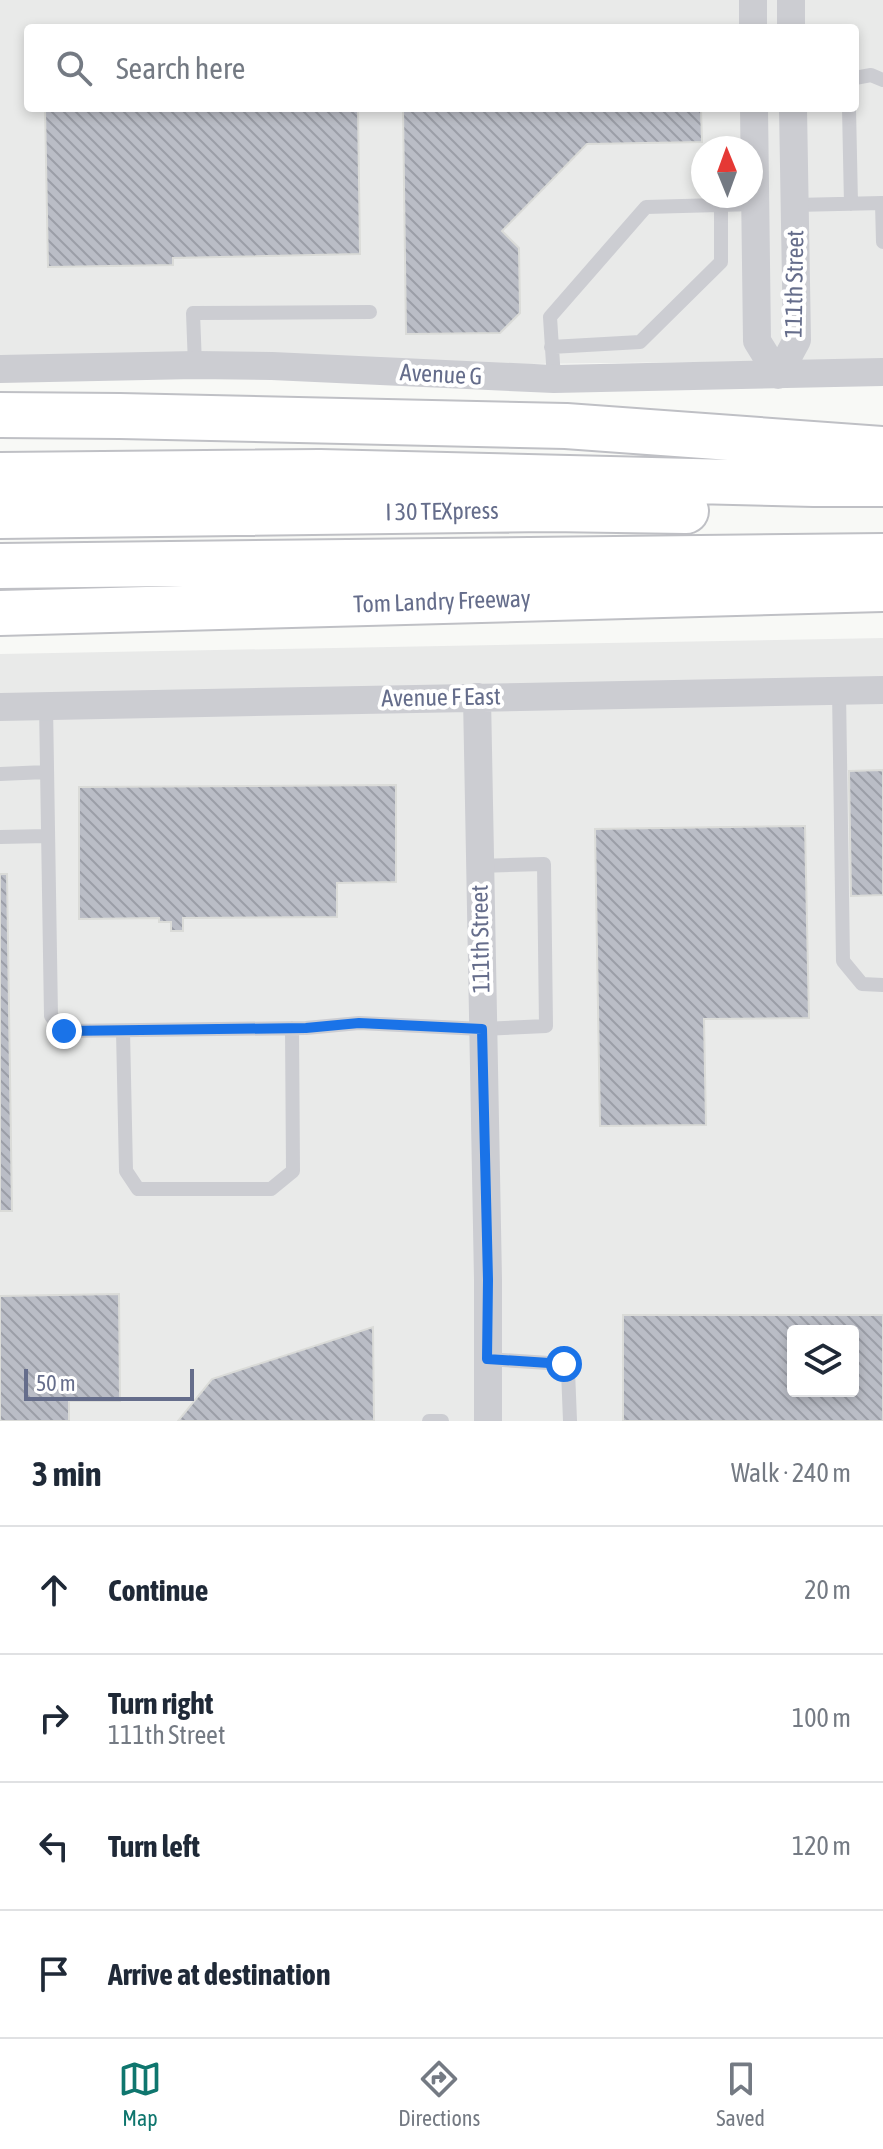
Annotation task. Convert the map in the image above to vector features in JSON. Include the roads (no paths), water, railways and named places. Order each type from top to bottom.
[{"type":"highway","points":[[0,415],[566,426],[883,449]]},
{"type":"highway","points":[[0,475],[320,472],[883,484]]},
{"type":"highway","points":[[549,509],[814,484]]},
{"type":"highway","name":"I 30 TEXpress","points":[[0,516],[549,509],[883,514]]},
{"type":"highway","points":[[0,566],[883,556]]},
{"type":"highway","name":"Tom Landry Freeway","points":[[0,613],[883,589]]},
{"type":"highway","points":[[0,629],[72,612]]},
{"type":"street","points":[[753,0],[753,24]]},
{"type":"street","points":[[791,0],[791,24]]},
{"type":"street","name":"111th Street","points":[[754,112],[754,136]]},
{"type":"street","name":"111th Street","points":[[755,208],[757,341],[778,375],[797,340],[793,112]]},
{"type":"street","points":[[763,204],[795,205]]},
{"type":"street","name":"Avenue G","points":[[0,369],[287,366],[554,379],[883,372]]},
{"type":"street","name":"Avenue F East","points":[[0,707],[883,690]]},
{"type":"street","name":"111th Street","points":[[477,697],[488,1421]]},
{"type":"lane","points":[[859,77],[871,75],[883,80]]},
{"type":"lane","points":[[849,112],[851,204]]},
{"type":"lane","points":[[795,205],[851,204],[882,196],[883,242]]},
{"type":"lane","points":[[554,379],[550,317],[646,207],[691,206]]},
{"type":"lane","points":[[551,347],[640,342],[721,262],[721,208]]},
{"type":"lane","points":[[195,365],[193,313],[370,312]]},
{"type":"lane","points":[[839,691],[843,961],[862,984],[883,985]]},
{"type":"lane","points":[[46,705],[51,1016],[64,1031],[292,1028],[359,1023],[482,1029],[546,1026],[544,864],[479,866]]},
{"type":"lane","points":[[0,774],[46,772]]},
{"type":"lane","points":[[0,837],[47,836]]},
{"type":"lane","points":[[123,1031],[126,1171],[138,1189],[271,1189],[293,1171],[292,1028]]},
{"type":"lane","points":[[487,1359],[564,1364],[568,1370],[570,1421]]},
{"type":"lane","points":[[429,1421],[442,1421]]}]
